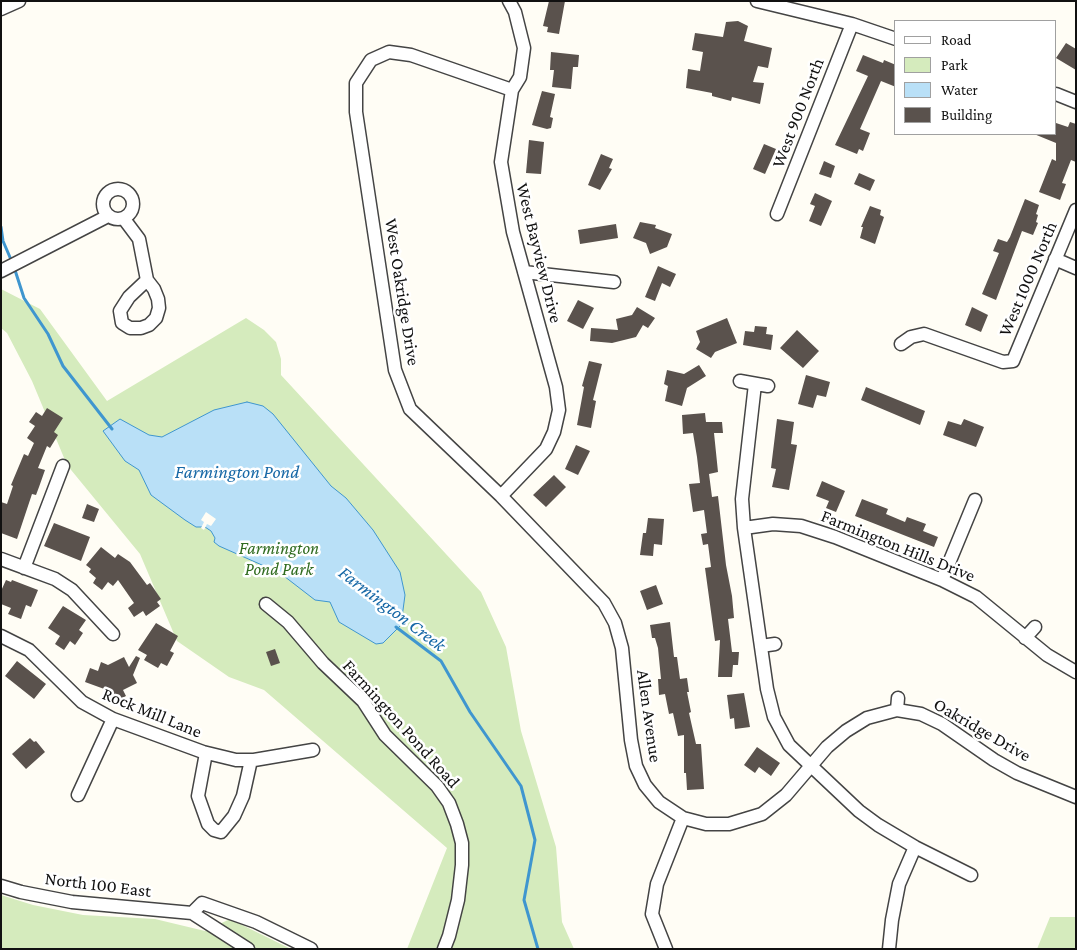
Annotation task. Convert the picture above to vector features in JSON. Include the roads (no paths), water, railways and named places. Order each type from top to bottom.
[{"type":"street","points":[[1,9],[19,1]]},
{"type":"street","name":"West Bayview Drive","points":[[501,496],[546,449],[554,432],[559,410],[556,387],[513,232],[501,162],[512,90],[520,77],[524,48],[515,12],[509,1]]},
{"type":"street","points":[[757,1],[852,24],[894,38]]},
{"type":"street","name":"West 900 North","points":[[777,214],[852,24]]},
{"type":"street","name":"West Oakridge Drive","points":[[501,496],[410,409],[396,370],[356,112],[356,83],[371,60],[389,52],[411,55],[512,90]]},
{"type":"street","points":[[1057,94],[1076,102]]},
{"type":"street","points":[[119,189],[128,192],[134,201],[132,212],[124,219],[115,220],[108,216],[103,206],[105,196],[119,189]]},
{"type":"street","name":"West 1000 North","points":[[901,344],[911,337],[924,334],[988,358],[1004,362],[1013,361],[1076,210]]},
{"type":"street","points":[[5,270],[108,216]]},
{"type":"street","points":[[124,219],[139,239],[147,280]]},
{"type":"street","points":[[1055,259],[1076,268]]},
{"type":"street","points":[[524,272],[614,282]]},
{"type":"street","points":[[740,381],[761,385],[742,499],[744,528],[761,646],[774,717],[789,745],[859,811],[878,825],[915,847],[971,875]]},
{"type":"street","points":[[24,568],[63,466]]},
{"type":"street","name":"Allen Avenue","points":[[501,496],[583,580],[604,603],[612,616],[622,648],[631,740],[636,766],[645,785],[659,802],[683,818],[706,824],[729,824],[762,814],[786,795],[810,765]]},
{"type":"street","points":[[942,580],[974,500]]},
{"type":"street","name":"Farmington Hills Drive","points":[[744,528],[774,524],[801,526],[835,537],[942,580],[976,597],[1047,655],[1076,672]]},
{"type":"street","points":[[1,559],[55,579],[72,590],[113,634]]},
{"type":"street","name":"Farmington Pond Road","points":[[266,604],[288,622],[323,663],[363,701],[385,735],[437,786],[449,803],[458,824],[462,843],[462,866],[458,900],[444,949]]},
{"type":"street","points":[[1026,638],[1035,627]]},
{"type":"street","name":"Rock Mill Lane","points":[[1,636],[29,650],[82,702],[114,719],[206,753],[236,760],[251,760],[313,750]]},
{"type":"street","points":[[761,646],[775,644]]},
{"type":"street","name":"Oakridge Drive","points":[[810,765],[846,731],[867,718],[897,704],[942,724],[994,760],[1017,773],[1076,797]]},
{"type":"street","points":[[78,795],[114,719]]},
{"type":"street","points":[[206,753],[198,796],[208,824],[214,830],[221,832],[234,816],[243,796],[251,760]]},
{"type":"street","points":[[666,949],[652,914],[657,884],[683,818]]},
{"type":"street","points":[[889,949],[899,884],[915,847]]},
{"type":"street","name":"North 100 East","points":[[1,886],[72,902],[192,913]]},
{"type":"street","points":[[248,949],[192,913],[202,903],[256,922],[311,949]]},
{"type":"water","name":"Farmington Pond","points":[[247,402],[263,406],[273,414],[331,486],[346,498],[373,530],[400,572],[405,595],[401,625],[383,643],[376,644],[339,622],[330,602],[315,600],[280,573],[219,546],[214,542],[215,538],[211,531],[205,527],[196,527],[151,495],[139,470],[125,461],[103,431],[120,419],[149,435],[162,437],[214,410]]},
{"type":"waterway","name":"Farmington Creek","points":[[1,227],[3,241],[12,262]]},
{"type":"waterway","name":"Farmington Creek","points":[[14,267],[24,298],[48,334],[63,366],[112,429]]},
{"type":"waterway","name":"Farmington Creek","points":[[396,627],[441,661],[470,712],[521,786],[535,840],[524,900],[538,949]]},
{"type":"park label","name":"Farmington Pond Park","points":[[279,558]]}]
